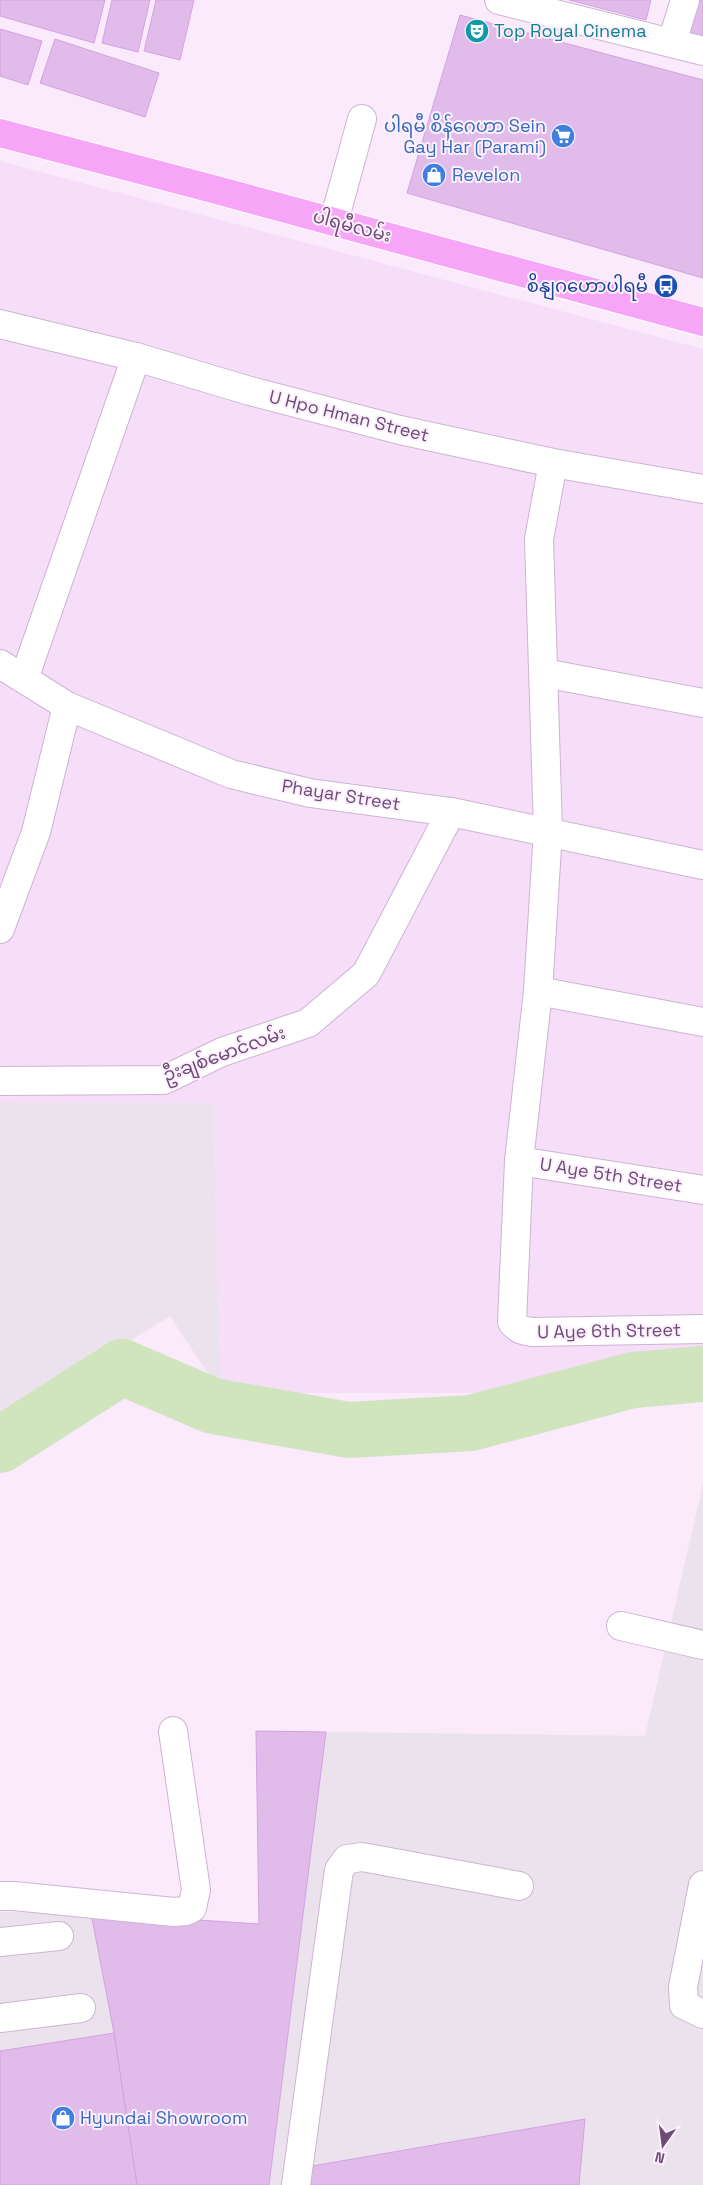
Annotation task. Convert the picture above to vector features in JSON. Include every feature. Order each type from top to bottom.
[{"type":"main road","name":"ပါရမီလမ်း","points":[[0,133],[703,322]]},
{"type":"street","points":[[499,0],[703,50]]},
{"type":"street","points":[[672,42],[685,0]]},
{"type":"street","points":[[334,222],[362,119]]},
{"type":"street","name":"U Hpo Hman Street","points":[[0,324],[136,357],[250,391],[400,430],[553,463],[703,488]]},
{"type":"street","points":[[24,679],[136,357]]},
{"type":"street","points":[[519,1160],[538,990],[548,831],[539,539],[553,463]]},
{"type":"street","name":"Phayar Street","points":[[0,664],[67,706],[231,774],[310,793],[451,812],[703,865]]},
{"type":"street","points":[[544,673],[703,703]]},
{"type":"street","points":[[0,929],[36,832],[67,706]]},
{"type":"street","name":"ဦးချစ်မောင်လမ်း","points":[[0,1081],[164,1080],[222,1052],[308,1024],[366,974],[451,812]]},
{"type":"street","points":[[538,990],[703,1022]]},
{"type":"street","name":"U Aye 5th Street","points":[[519,1160],[703,1190]]},
{"type":"street","name":"U Aye 6th Street","points":[[519,1160],[512,1315],[512,1322],[516,1328],[533,1332],[703,1329]]},
{"type":"street","points":[[621,1626],[703,1645]]},
{"type":"street","points":[[0,1896],[174,1912],[192,1908],[196,1890],[173,1731]]},
{"type":"street","points":[[296,2185],[339,1870],[347,1859],[362,1857],[518,1886]]},
{"type":"street","points":[[703,1885],[683,1987],[684,2005],[703,2014]]},
{"type":"street","points":[[0,1942],[59,1936]]},
{"type":"street","points":[[0,2018],[81,2008]]},
{"type":"shaded area","points":[[0,161],[703,349],[703,1393],[221,1393],[213,1103],[0,1102]]},
{"type":"shaded area","points":[[0,1102],[213,1103],[221,1393],[170,1316],[0,1421]]},
{"type":"shaded area","points":[[703,1484],[703,2185],[0,2185],[0,1912],[91,1913],[259,1924],[256,1731],[645,1736]]},
{"type":"building","points":[[0,0],[105,0],[94,43],[0,16]]},
{"type":"building","points":[[112,0],[150,0],[138,52],[102,43]]},
{"type":"building","points":[[156,0],[194,0],[180,60],[144,51]]},
{"type":"building","points":[[569,0],[651,0],[646,20]]},
{"type":"building","points":[[697,0],[703,0],[703,37],[686,33]]},
{"type":"building","name":"ပါရမီ စိန်ဂေဟာ Sein Gay Har (Parami)","points":[[460,15],[703,80],[703,278],[407,193]]},
{"type":"building","points":[[0,29],[42,41],[28,85],[0,76]]},
{"type":"building","points":[[55,39],[159,73],[145,117],[40,83]]},
{"type":"building","points":[[256,1731],[326,1732],[269,2185],[137,2185],[114,2033],[91,1913],[259,1924]]},
{"type":"building","name":"Hyundai Showroom","points":[[114,2033],[137,2185],[0,2185],[0,2051]]},
{"type":"building","points":[[585,2119],[579,2185],[310,2185],[312,2166]]},
{"type":"waterway","points":[[0,1445],[122,1367],[213,1406],[349,1430],[471,1423],[633,1380],[703,1374]]},
{"type":"place","name":"Top Royal Cinema","points":[[477,31]]},
{"type":"place","name":"ပါရမီ စိန်ဂေဟာ Sein Gay Har (Parami)","points":[[563,136]]},
{"type":"place","name":"Revelon","points":[[434,175]]},
{"type":"place","name":"စိနျဂဟောပါရမီ","points":[[666,286]]},
{"type":"place","name":"Hyundai Showroom","points":[[63,2118]]}]
